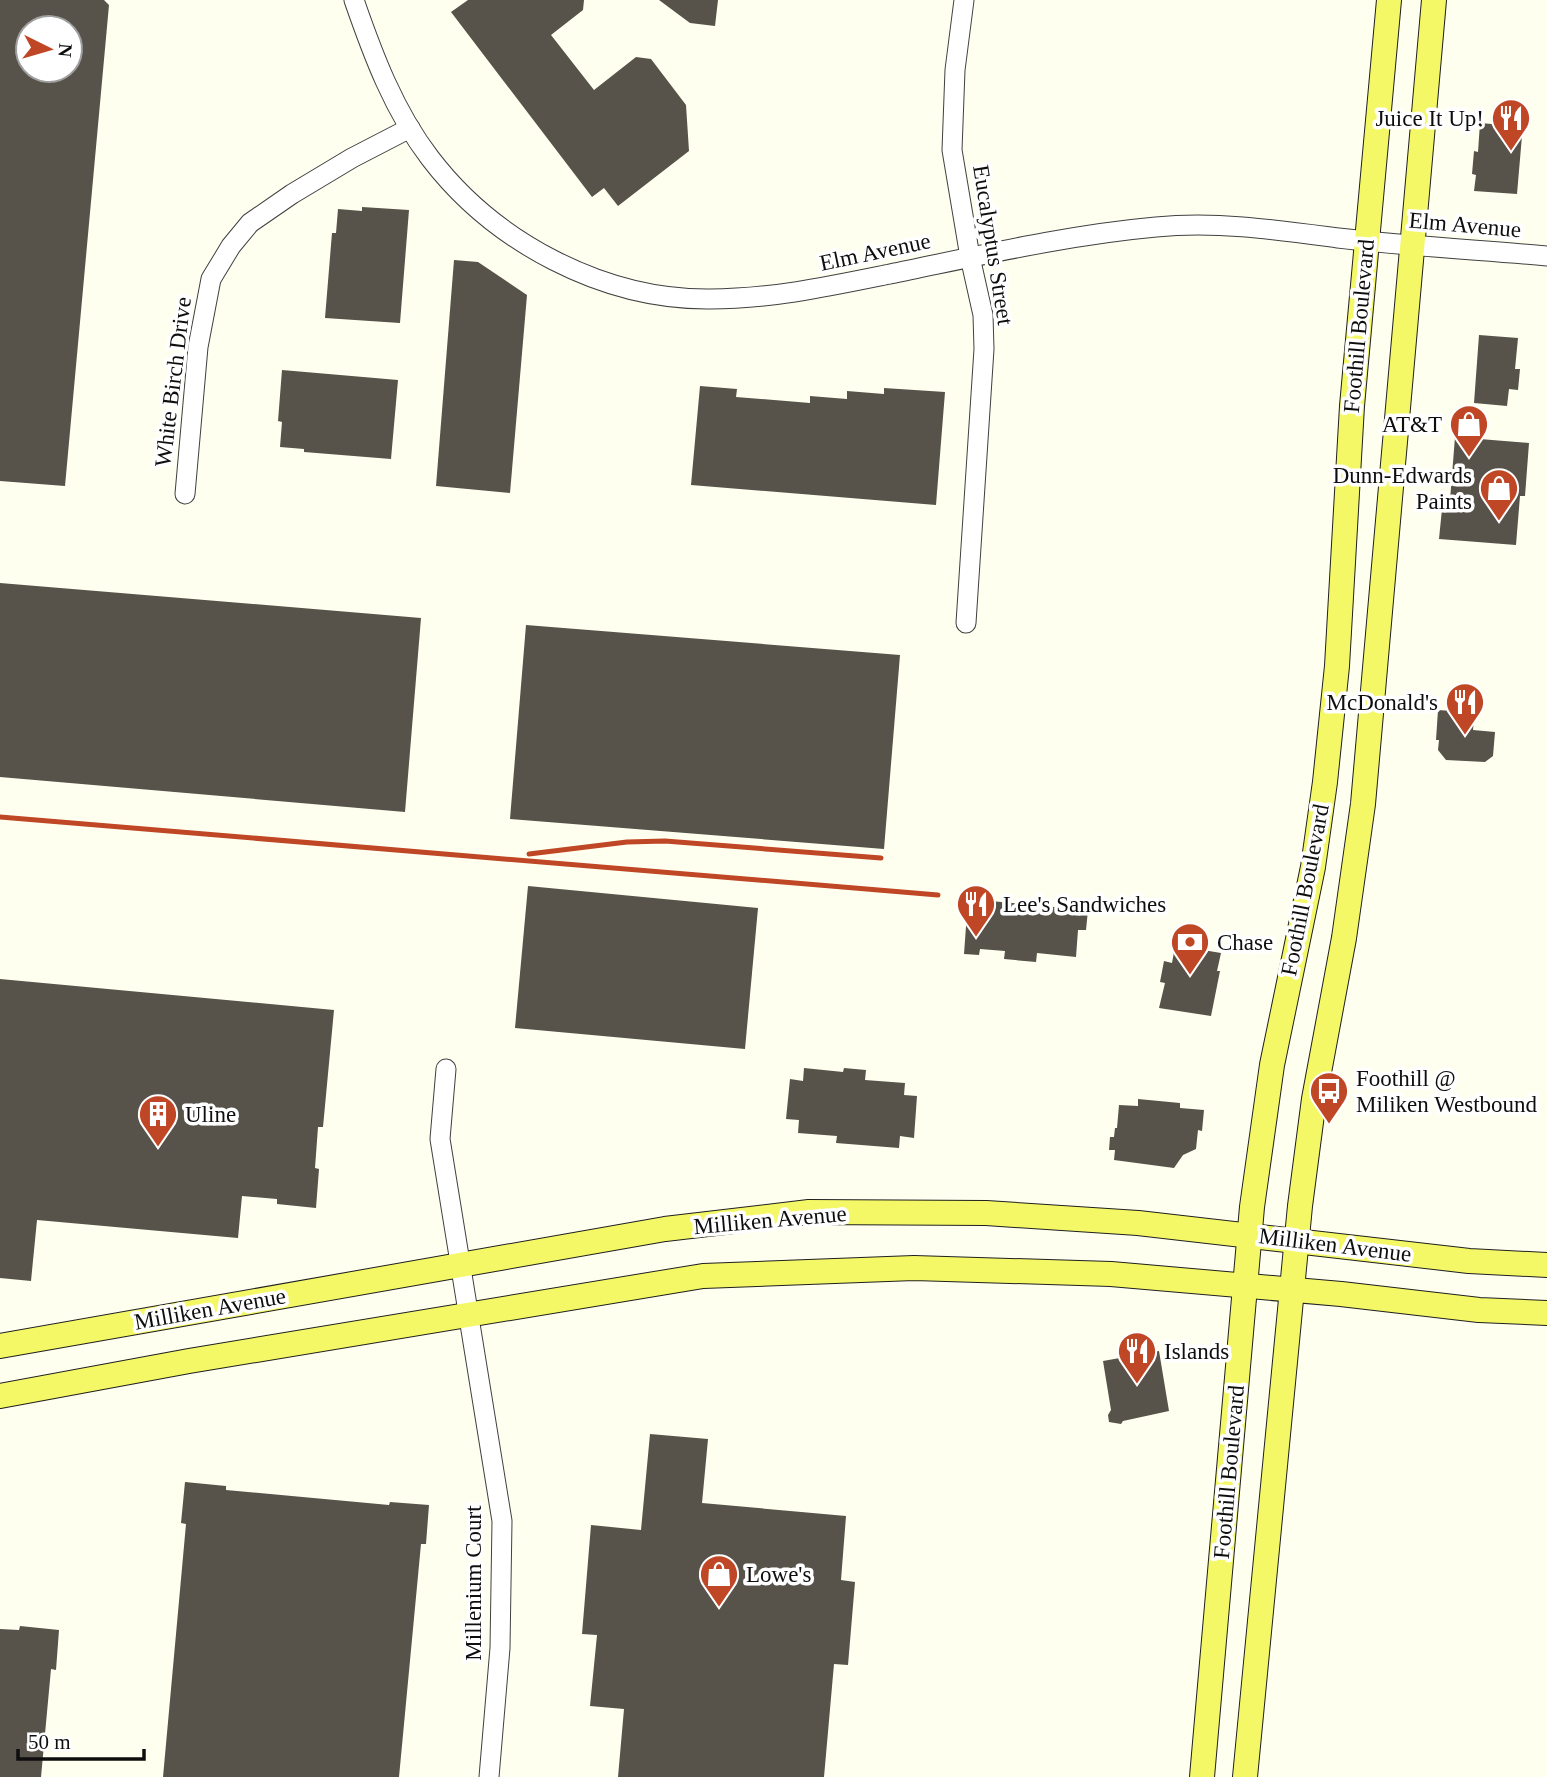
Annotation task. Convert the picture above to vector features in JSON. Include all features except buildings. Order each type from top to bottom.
[{"type":"main road","name":"Foothill Boulevard","points":[[1202,1777],[1249,1234],[1272,1065],[1313,867],[1323,803],[1337,666],[1352,406],[1389,0]]},
{"type":"main road","name":"Foothill Boulevard","points":[[1245,1777],[1296,1242],[1314,1098],[1359,842],[1434,0]]},
{"type":"main road","name":"Milliken Avenue","points":[[0,1346],[665,1229],[809,1212],[986,1213],[1138,1223],[1469,1261],[1547,1265]]},
{"type":"main road","name":"Milliken Avenue","points":[[0,1396],[189,1360],[703,1276],[914,1268],[1111,1274],[1479,1310],[1547,1313]]},
{"type":"street","name":"Elm Avenue","points":[[354,0],[372,51],[410,128],[429,157],[469,201],[513,237],[545,255],[580,272],[636,290],[674,298],[744,298],[815,289],[1105,232],[1162,226],[1225,226],[1547,256]]},
{"type":"street","name":"Eucalyptus Street","points":[[964,0],[955,69],[953,150],[970,257],[983,315],[984,349],[966,623]]},
{"type":"street","name":"White Birch Drive","points":[[185,494],[198,347],[211,279],[231,246],[250,223],[292,194],[352,158],[410,128]]},
{"type":"street","name":"Millenium Court","points":[[446,1069],[440,1139],[502,1521],[500,1648],[489,1777]]},
{"type":"railway","points":[[0,817],[938,895]]},
{"type":"railway","points":[[529,854],[627,842],[665,841],[881,858]]},
{"type":"place","name":"Juice It Up!","points":[[1511,152]]},
{"type":"place","name":"AT&T","points":[[1469,458]]},
{"type":"place","name":"Dunn-Edwards Paints","points":[[1499,522]]},
{"type":"place","name":"McDonald's","points":[[1465,736]]},
{"type":"place","name":"Lee's Sandwiches","points":[[976,938]]},
{"type":"place","name":"Chase","points":[[1190,976]]},
{"type":"place","name":"Foothill @ Miliken Westbound","points":[[1329,1125]]},
{"type":"place","name":"Uline","points":[[158,1148]]},
{"type":"place","name":"Islands","points":[[1137,1385]]},
{"type":"place","name":"Lowe's","points":[[719,1608]]}]
